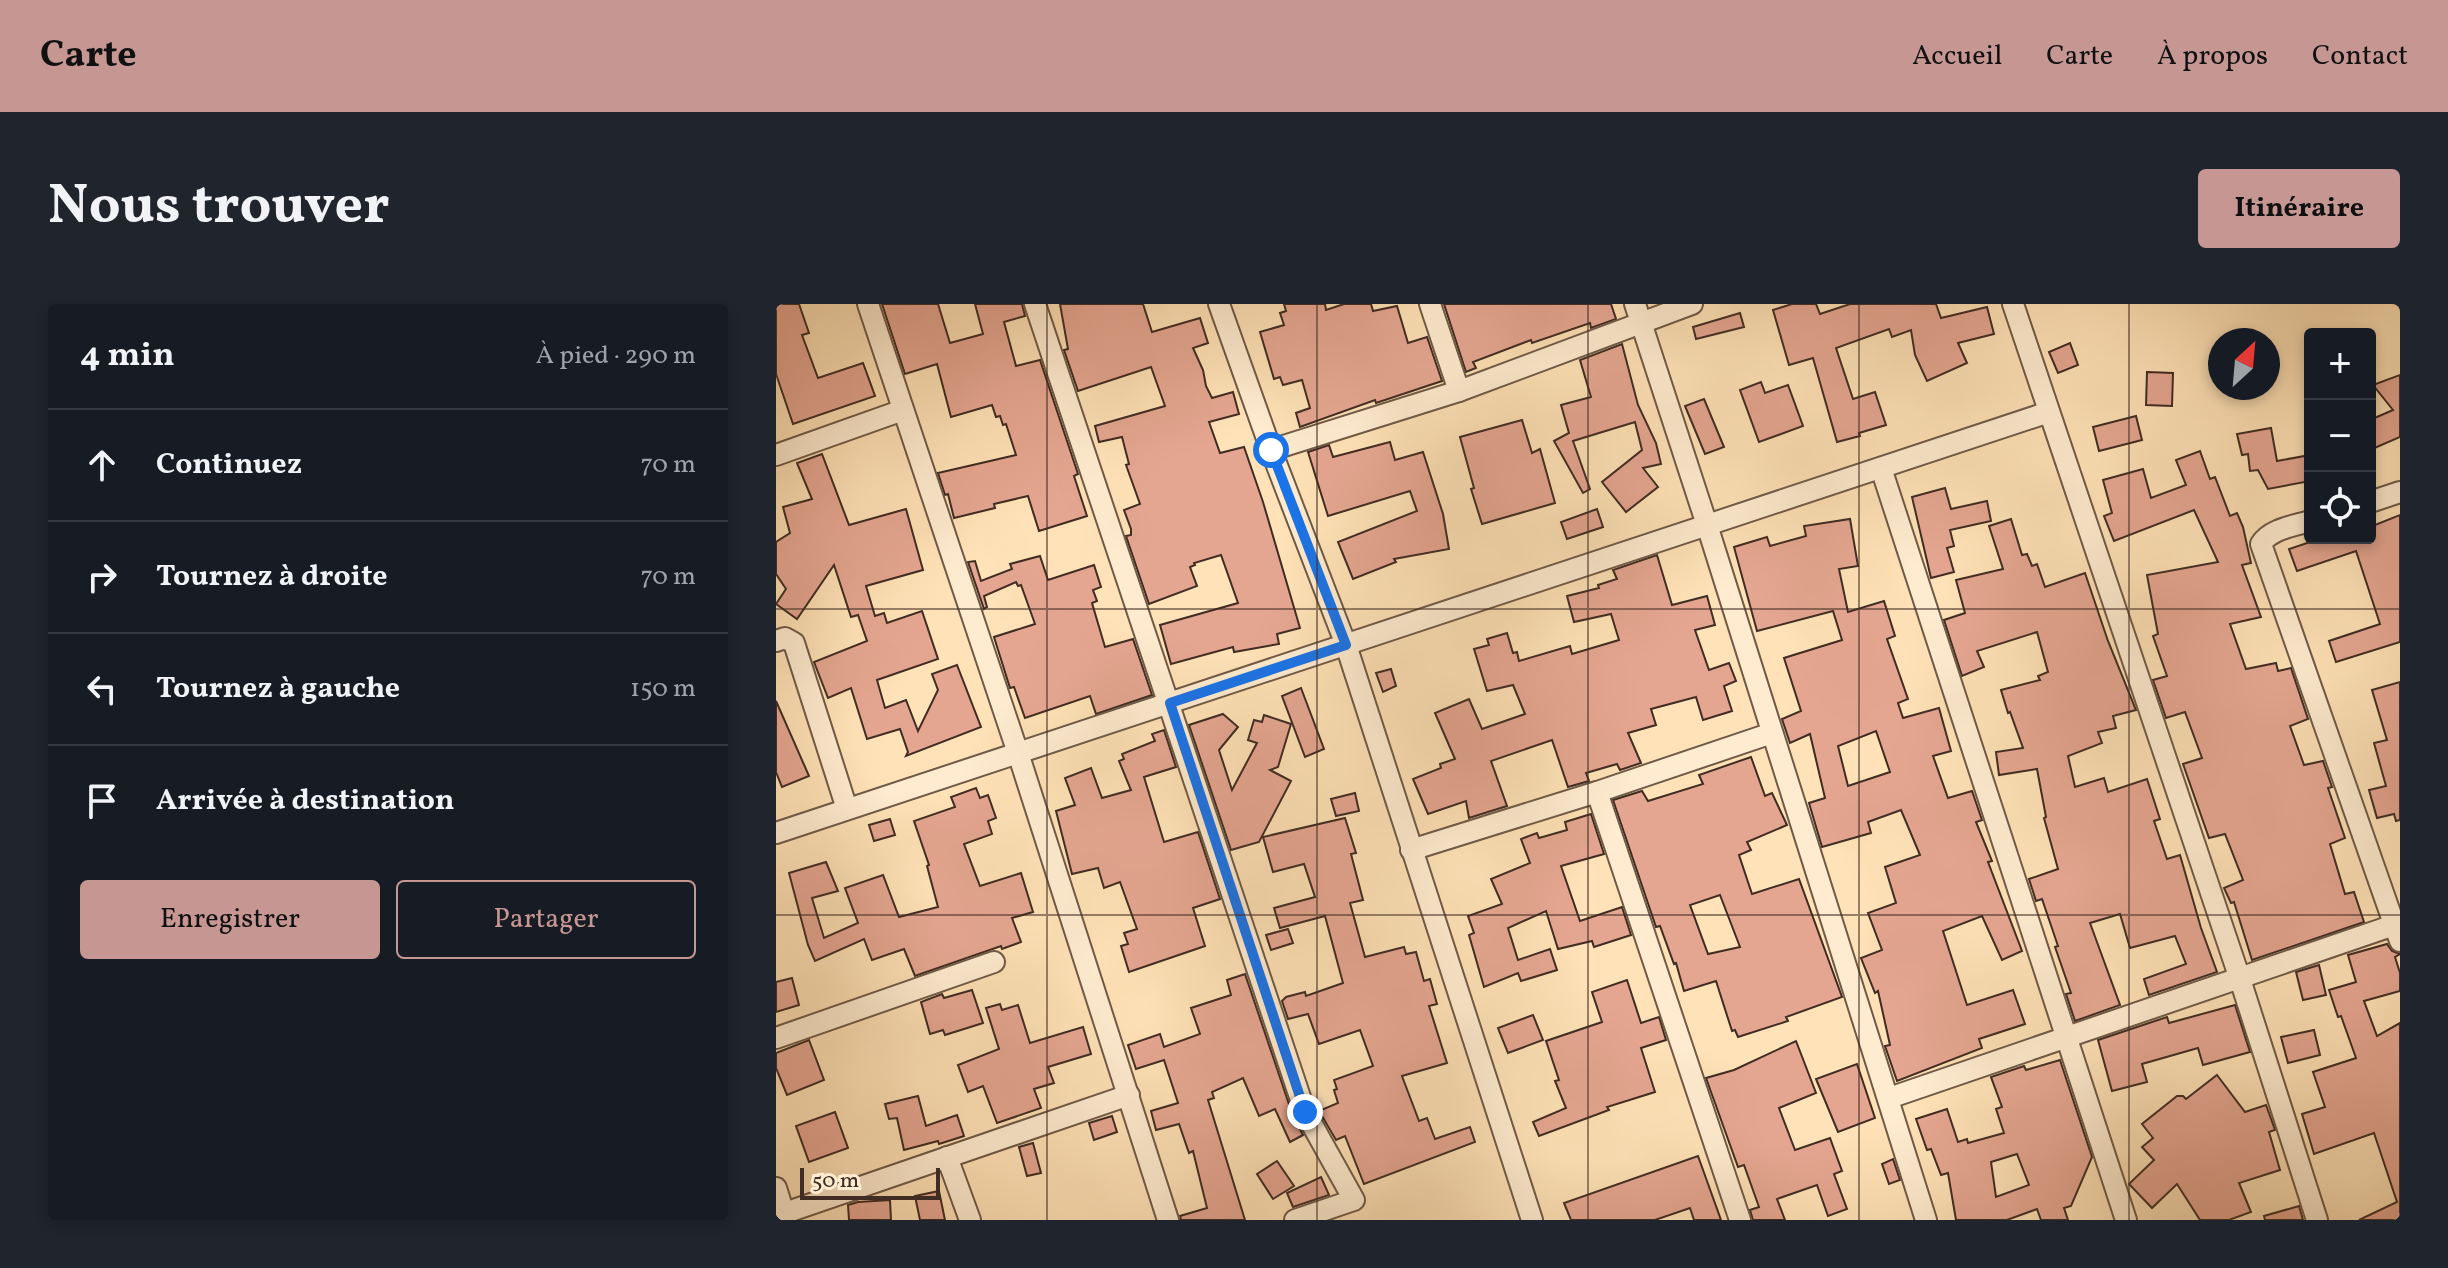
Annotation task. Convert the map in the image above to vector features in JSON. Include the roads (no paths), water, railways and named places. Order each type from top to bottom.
[{"type":"street","points":[[868,304],[1018,753],[1168,1220]]},
{"type":"street","points":[[1035,304],[1305,1112],[1354,1200],[1295,1220]]},
{"type":"street","points":[[1219,304],[1346,645],[1532,1220]]},
{"type":"street","points":[[1430,304],[1459,391]]},
{"type":"street","points":[[1271,450],[1459,391],[1638,314],[1692,304]]},
{"type":"street","points":[[2013,304],[2239,976],[2317,1220]]},
{"type":"street","points":[[1638,314],[1926,1220]]},
{"type":"street","points":[[776,455],[903,410]]},
{"type":"street","points":[[776,833],[2049,412]]},
{"type":"street","points":[[1881,468],[2126,1220]]},
{"type":"street","points":[[2376,500],[2400,492]]},
{"type":"street","points":[[1889,1098],[2239,976],[2398,930],[2261,544],[2265,537],[2304,523]]},
{"type":"street","points":[[776,641],[785,638],[794,643],[847,809]]},
{"type":"street","points":[[1411,850],[1772,733]]},
{"type":"street","points":[[1597,792],[1740,1220]]},
{"type":"street","points":[[776,1038],[994,962]]},
{"type":"street","points":[[776,1188],[782,1216],[1129,1095]]},
{"type":"street","points":[[947,1157],[970,1220]]}]
